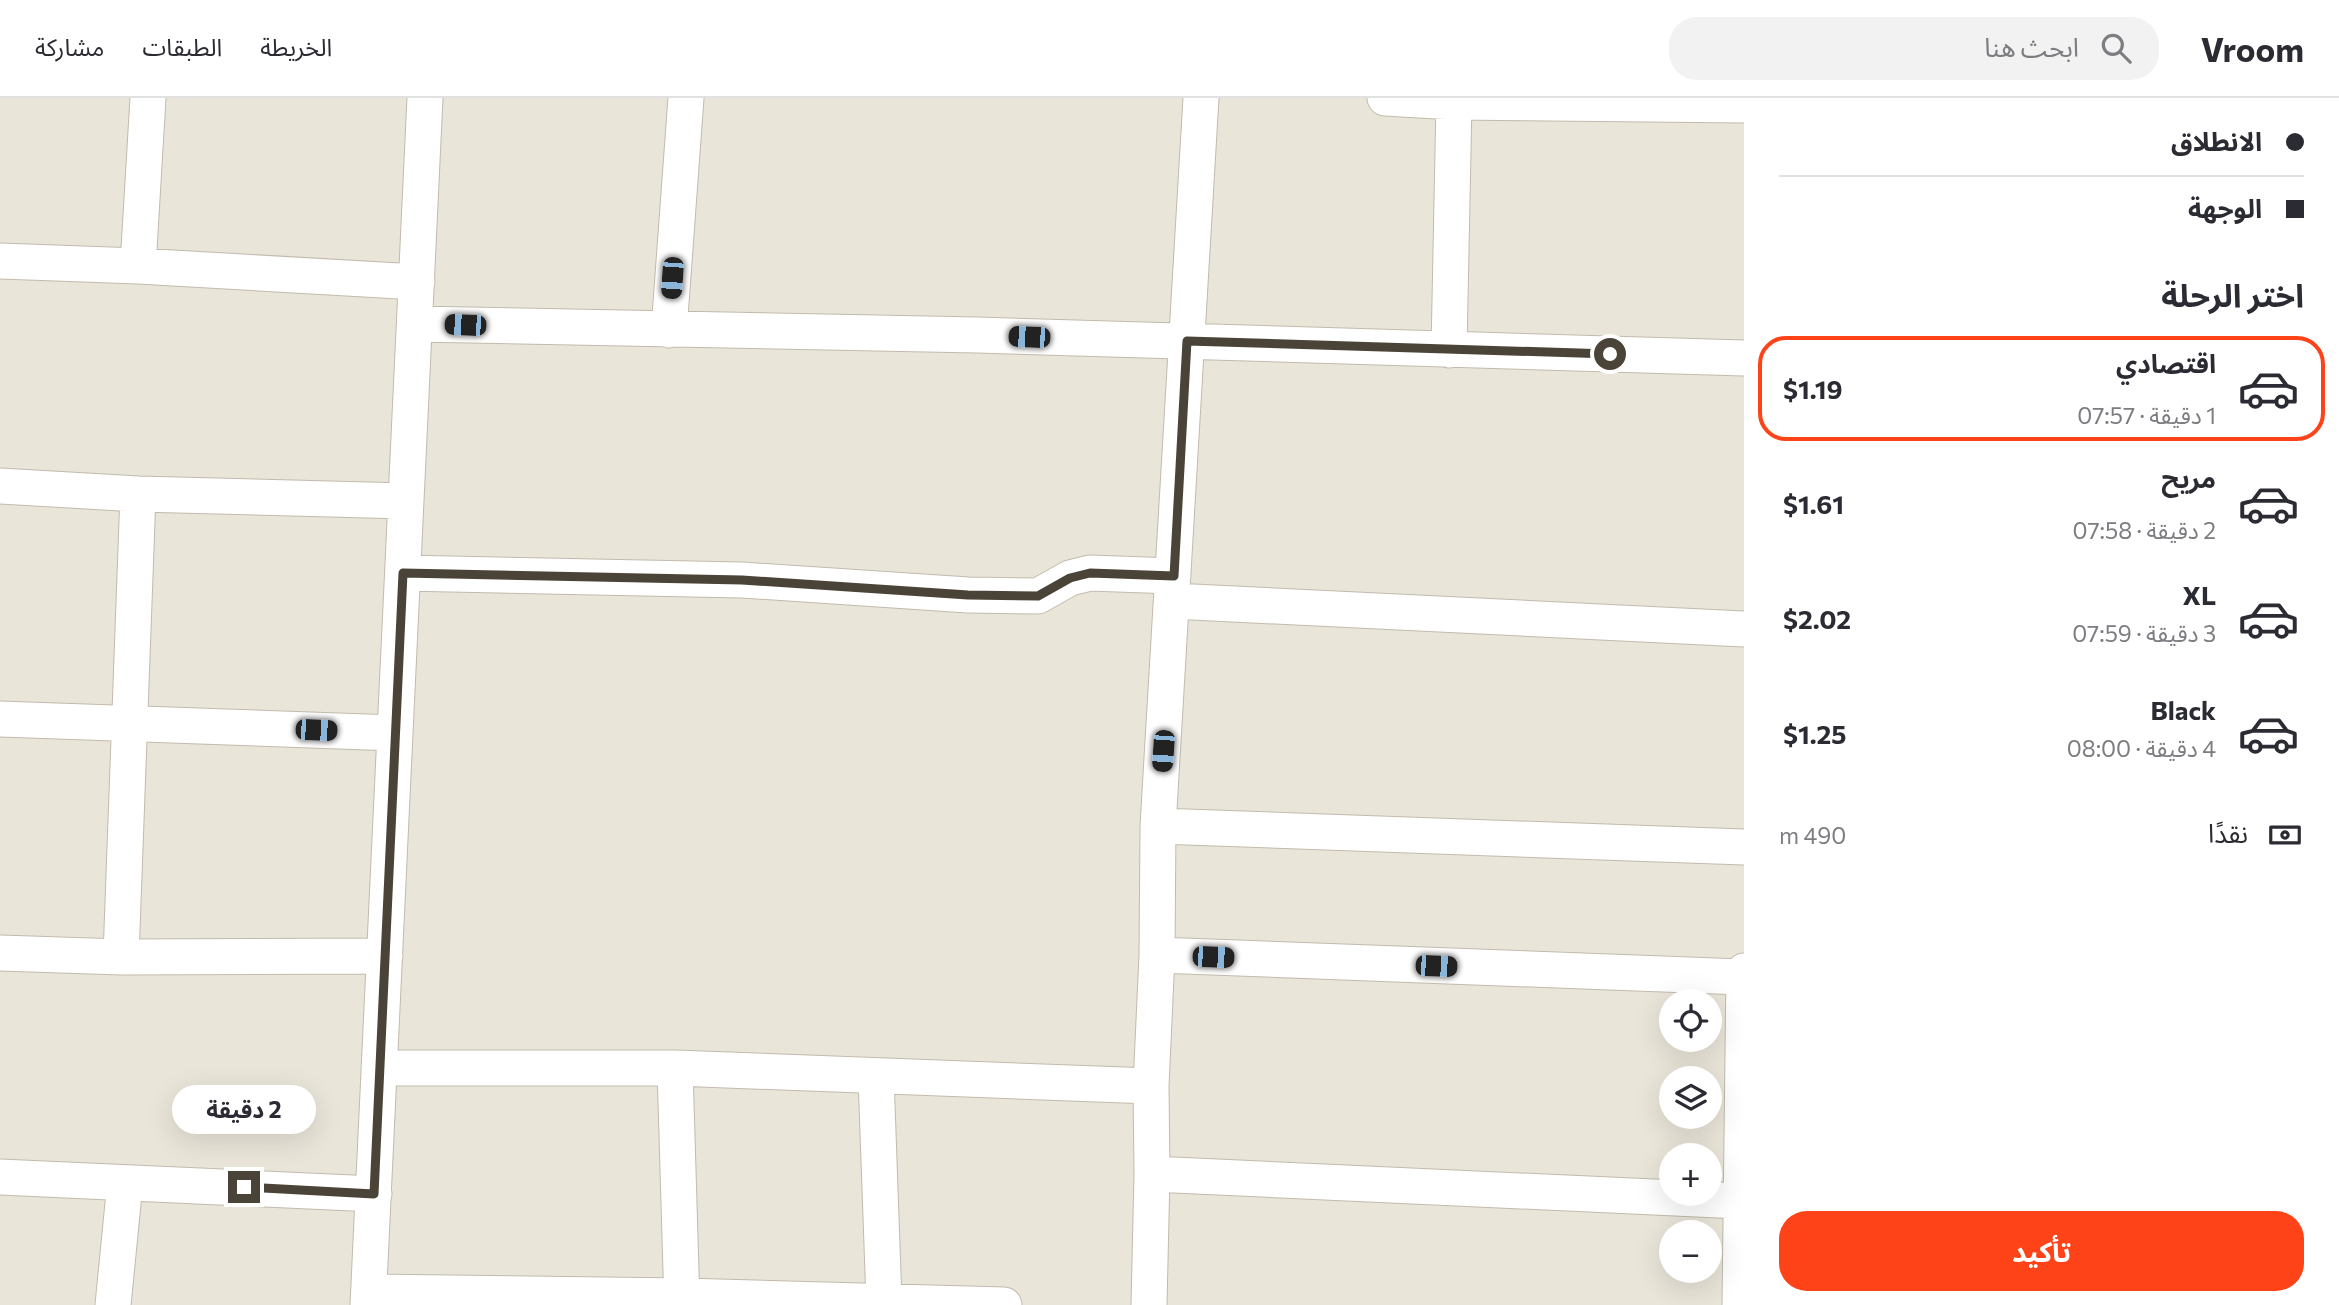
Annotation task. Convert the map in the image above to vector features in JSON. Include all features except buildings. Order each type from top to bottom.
[{"type":"street","points":[[138,266],[148,98]]},
{"type":"street","points":[[425,98],[369,1298],[884,1301],[1004,1305]]},
{"type":"street","points":[[668,330],[686,98]]},
{"type":"street","points":[[1149,1305],[1153,1174],[1151,1086],[1157,956],[1158,826],[1200,98]]},
{"type":"street","points":[[1385,98],[1454,102],[1728,102]]},
{"type":"street","points":[[1449,350],[1454,102]]},
{"type":"street","points":[[0,261],[416,282]]},
{"type":"street","points":[[415,324],[1187,341],[1744,358]]},
{"type":"street","points":[[0,486],[138,494],[406,501]]},
{"type":"street","points":[[121,957],[138,494]]},
{"type":"street","points":[[403,573],[742,580],[968,595],[1026,596],[1038,596],[1070,578],[1090,573],[1173,589],[1744,629]]},
{"type":"street","points":[[0,719],[395,733]]},
{"type":"street","points":[[1158,826],[1744,847]]},
{"type":"street","points":[[0,953],[121,957],[384,956]]},
{"type":"street","points":[[1157,956],[1743,974],[1740,1305]]},
{"type":"street","points":[[379,1068],[675,1068],[1151,1086]]},
{"type":"street","points":[[675,1068],[682,1300]]},
{"type":"street","points":[[876,1076],[884,1301]]},
{"type":"street","points":[[1153,1174],[1740,1201]]},
{"type":"street","points":[[0,1177],[374,1194]]},
{"type":"street","points":[[113,1305],[125,1183]]},
{"type":"shaded area","points":[[0,98],[1744,98],[1744,1305],[0,1305]]},
{"type":"route","points":[[244,1187],[374,1194],[403,573],[742,580],[968,595],[1038,596],[1070,578],[1090,573],[1174,576],[1187,341],[1610,354]]}]
